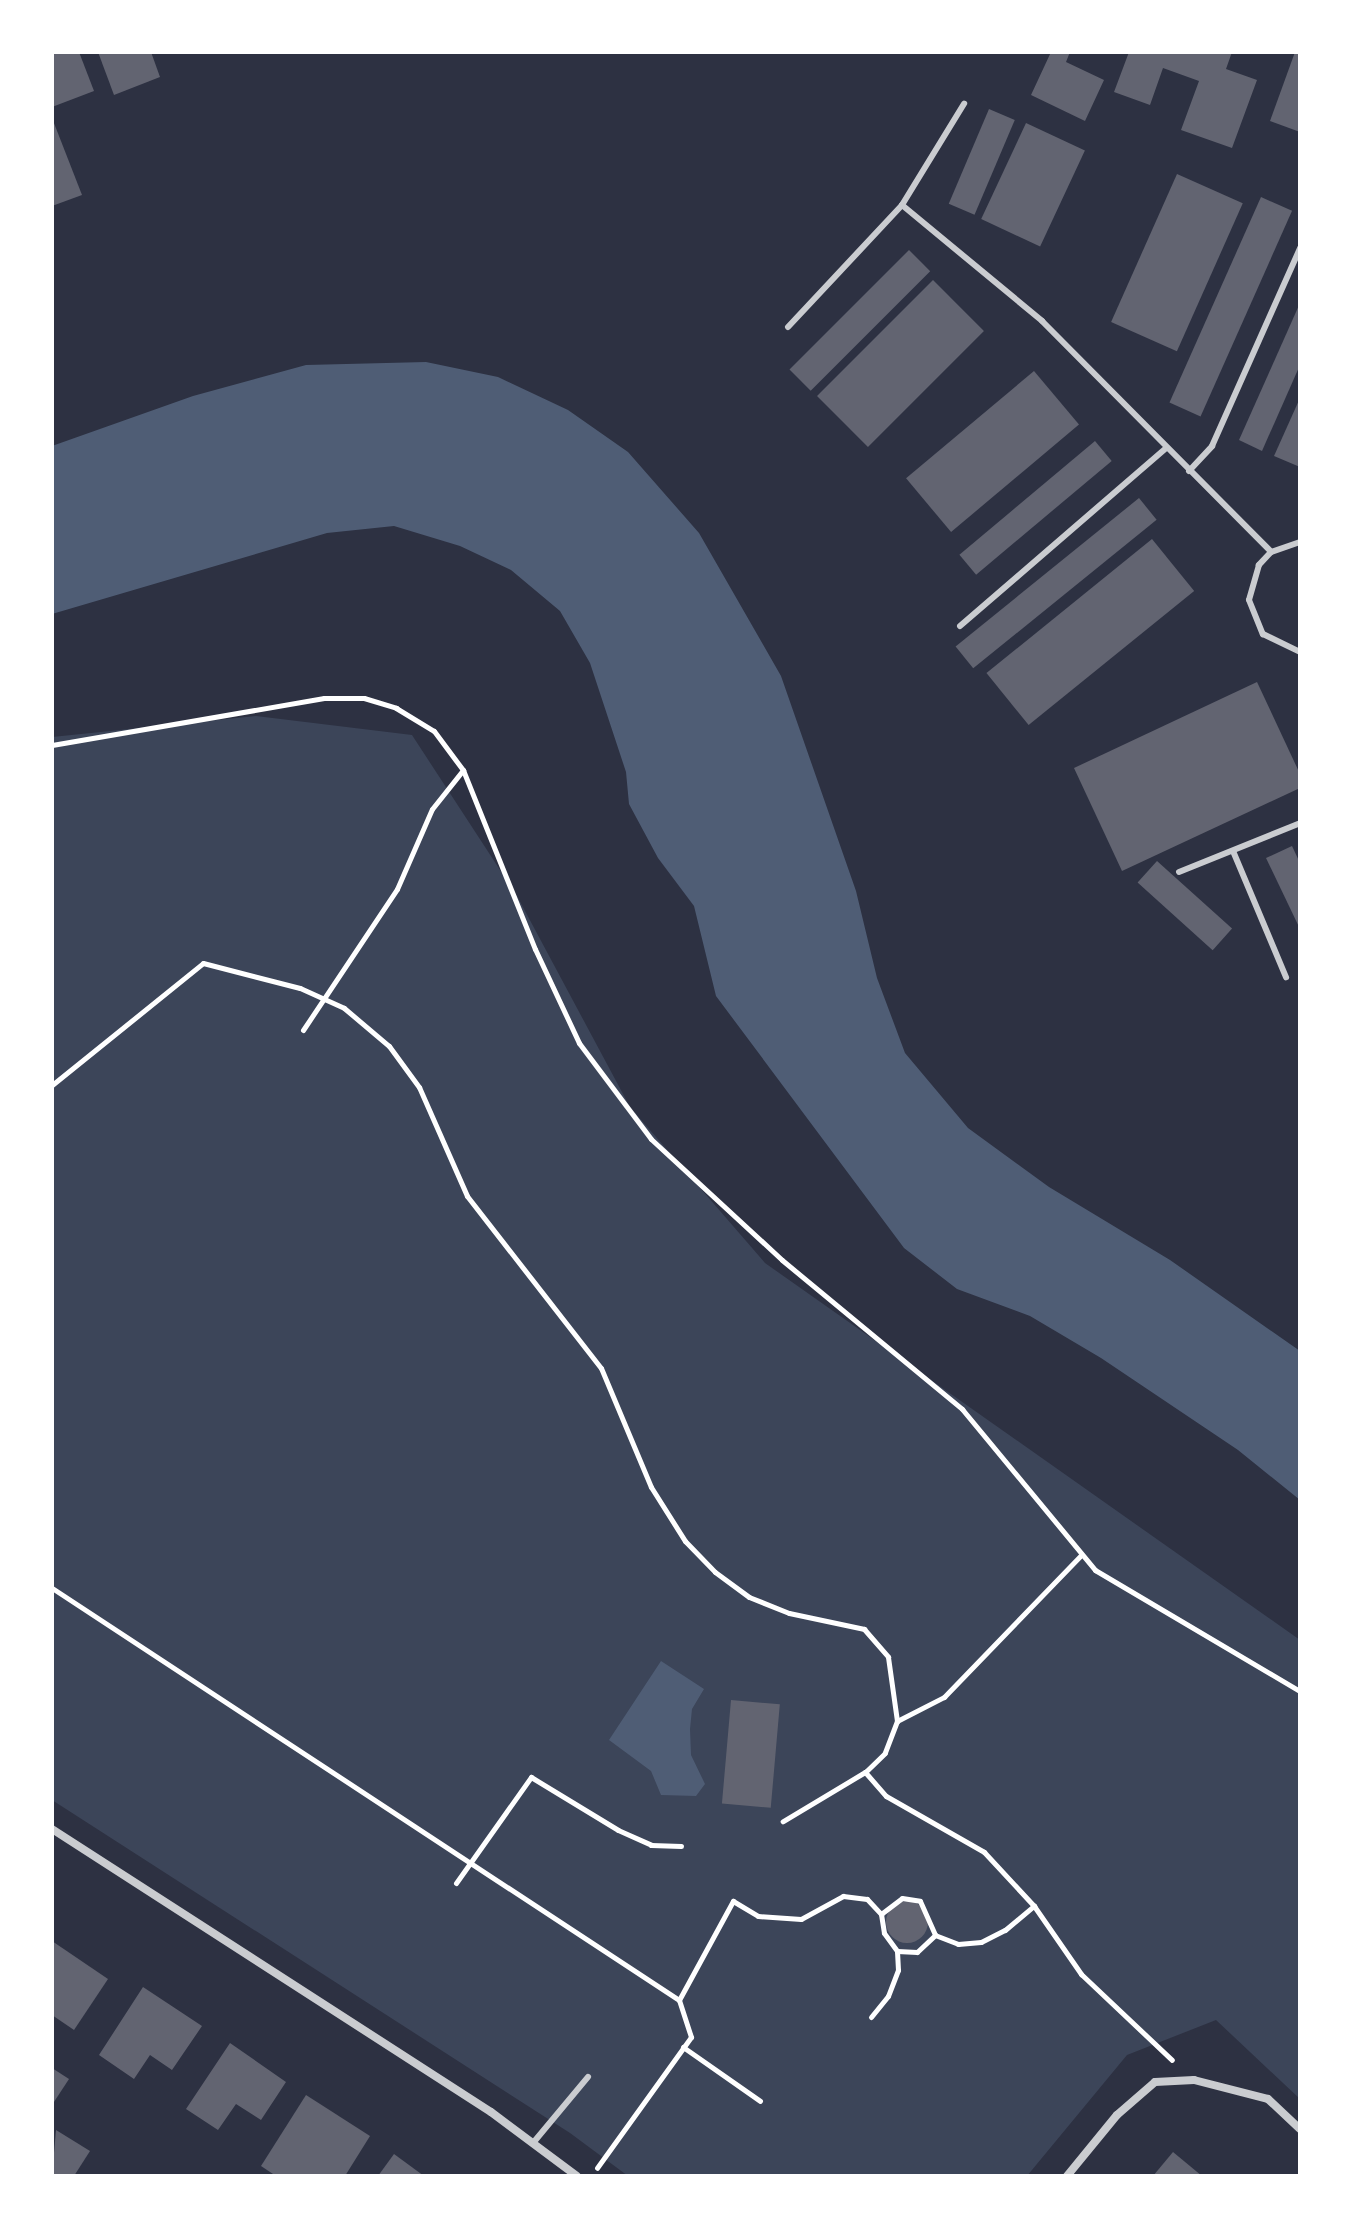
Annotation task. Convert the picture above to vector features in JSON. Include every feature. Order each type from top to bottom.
[{"type":"street","points":[[52,1829],[533,2143],[577,2176]]},
{"type":"street","points":[[1067,2176],[1117,2115],[1155,2082],[1194,2080],[1268,2099],[1300,2129]]},
{"type":"lane","points":[[788,327],[902,205],[964,104]]},
{"type":"lane","points":[[902,205],[1042,321],[1271,552]]},
{"type":"lane","points":[[1189,471],[1212,446],[1300,248]]},
{"type":"lane","points":[[960,626],[1166,448]]},
{"type":"lane","points":[[1300,542],[1271,552],[1251,582],[1253,619],[1278,646],[1300,652]]},
{"type":"lane","points":[[1179,872],[1300,823]]},
{"type":"lane","points":[[1233,851],[1286,977]]},
{"type":"lane","points":[[533,2143],[588,2077]]},
{"type":"path","points":[[52,745],[124,736],[263,707],[364,698],[396,708],[434,731],[463,770],[566,1016],[620,1101],[651,1139],[782,1260],[962,1409],[1080,1556],[1129,1592],[1300,1691]]},
{"type":"path","points":[[303,1030],[320,997],[397,889],[432,809],[463,770]]},
{"type":"path","points":[[52,1085],[203,963],[258,973],[320,997],[344,1008],[389,1046],[419,1087],[467,1196],[601,1368],[651,1487],[685,1541],[749,1597],[789,1613],[864,1629],[888,1657],[897,1721],[885,1753],[865,1772],[783,1821]]},
{"type":"path","points":[[897,1721],[944,1697],[1080,1556]]},
{"type":"path","points":[[52,1588],[679,2000],[691,2037],[591,2176]]},
{"type":"path","points":[[865,1772],[886,1796],[984,1852],[1034,1906],[1081,1974],[1194,2080]]},
{"type":"path","points":[[456,1883],[531,1777],[618,1830],[651,1845],[681,1846]]},
{"type":"path","points":[[679,2000],[733,1901],[758,1916],[801,1919],[843,1896],[867,1899],[881,1914],[884,1933],[897,1951],[898,1970],[888,1996],[871,2017]]},
{"type":"path","points":[[881,1914],[902,1898],[920,1901],[935,1935],[958,1944],[981,1942],[1005,1930],[1034,1906]]},
{"type":"path","points":[[897,1951],[917,1952],[935,1935]]},
{"type":"path","points":[[683,2047],[760,2101]]},
{"type":"shaded area","points":[[426,362],[498,377],[568,410],[628,452],[699,533],[781,676],[856,891],[877,978],[905,1053],[968,1128],[1049,1187],[1170,1260],[1300,1351],[1300,1500],[1238,1450],[1101,1358],[1030,1316],[957,1289],[904,1248],[716,996],[694,906],[658,858],[629,804],[626,772],[590,663],[560,611],[511,570],[460,546],[394,526],[327,533],[52,614],[52,446],[193,396],[306,365]]},
{"type":"shaded area","points":[[256,716],[412,735],[517,896],[630,1107],[765,1263],[1300,1640],[1300,2099],[1216,2020],[1127,2055],[1027,2176],[628,2176],[570,2133],[52,1800],[52,737]]},
{"type":"shaded area","points":[[661,1661],[704,1689],[692,1709],[690,1729],[691,1755],[705,1784],[696,1796],[661,1795],[651,1771],[609,1740]]},
{"type":"building","points":[[52,52],[79,52],[94,91],[52,107]]},
{"type":"building","points":[[98,52],[151,52],[160,77],[114,95]]},
{"type":"building","points":[[1051,52],[1070,52],[1066,62],[1104,80],[1085,121],[1031,95]]},
{"type":"building","points":[[1129,52],[1232,52],[1226,69],[1257,80],[1232,148],[1181,130],[1199,81],[1163,68],[1150,105],[1114,92]]},
{"type":"building","points":[[1295,52],[1300,52],[1300,132],[1270,121]]},
{"type":"building","points":[[989,109],[1015,120],[975,215],[949,204]]},
{"type":"building","points":[[52,118],[82,195],[52,206]]},
{"type":"building","points":[[1026,123],[1085,150],[1040,247],[981,219]]},
{"type":"building","points":[[1177,174],[1243,203],[1177,351],[1111,322]]},
{"type":"building","points":[[1261,197],[1292,211],[1201,416],[1169,403]]},
{"type":"building","points":[[909,250],[930,271],[811,391],[789,370]]},
{"type":"building","points":[[933,280],[984,331],[868,447],[817,396]]},
{"type":"building","points":[[1300,303],[1300,365],[1262,451],[1239,440]]},
{"type":"building","points":[[1034,371],[1079,425],[951,532],[906,478]]},
{"type":"building","points":[[1300,398],[1300,467],[1274,456]]},
{"type":"building","points":[[1095,441],[1112,461],[976,575],[959,555]]},
{"type":"building","points":[[1139,498],[1157,520],[973,668],[956,647]]},
{"type":"building","points":[[1152,539],[1194,591],[1029,725],[986,673]]},
{"type":"building","points":[[1257,682],[1300,774],[1300,788],[1122,871],[1074,768]]},
{"type":"building","points":[[1292,846],[1300,863],[1300,929],[1266,858]]},
{"type":"building","points":[[1157,861],[1232,929],[1213,950],[1138,883]]},
{"type":"building","points":[[731,1700],[780,1704],[771,1808],[722,1804]]},
{"type":"building","points":[[907,1901],[922,1907],[928,1922],[922,1937],[907,1943],[892,1937],[886,1922],[892,1907]]},
{"type":"building","points":[[52,1941],[108,1979],[74,2030],[52,2015]]},
{"type":"building","points":[[143,1987],[202,2026],[172,2070],[150,2055],[134,2079],[99,2055]]},
{"type":"building","points":[[230,2043],[286,2082],[261,2120],[236,2104],[218,2130],[186,2109]]},
{"type":"building","points":[[52,2068],[69,2079],[52,2105]]},
{"type":"building","points":[[306,2095],[370,2136],[345,2176],[276,2176],[261,2166]]},
{"type":"building","points":[[56,2130],[90,2151],[74,2176],[52,2176]]},
{"type":"building","points":[[1173,2152],[1202,2176],[1153,2176]]},
{"type":"building","points":[[394,2154],[424,2176],[378,2176]]}]
